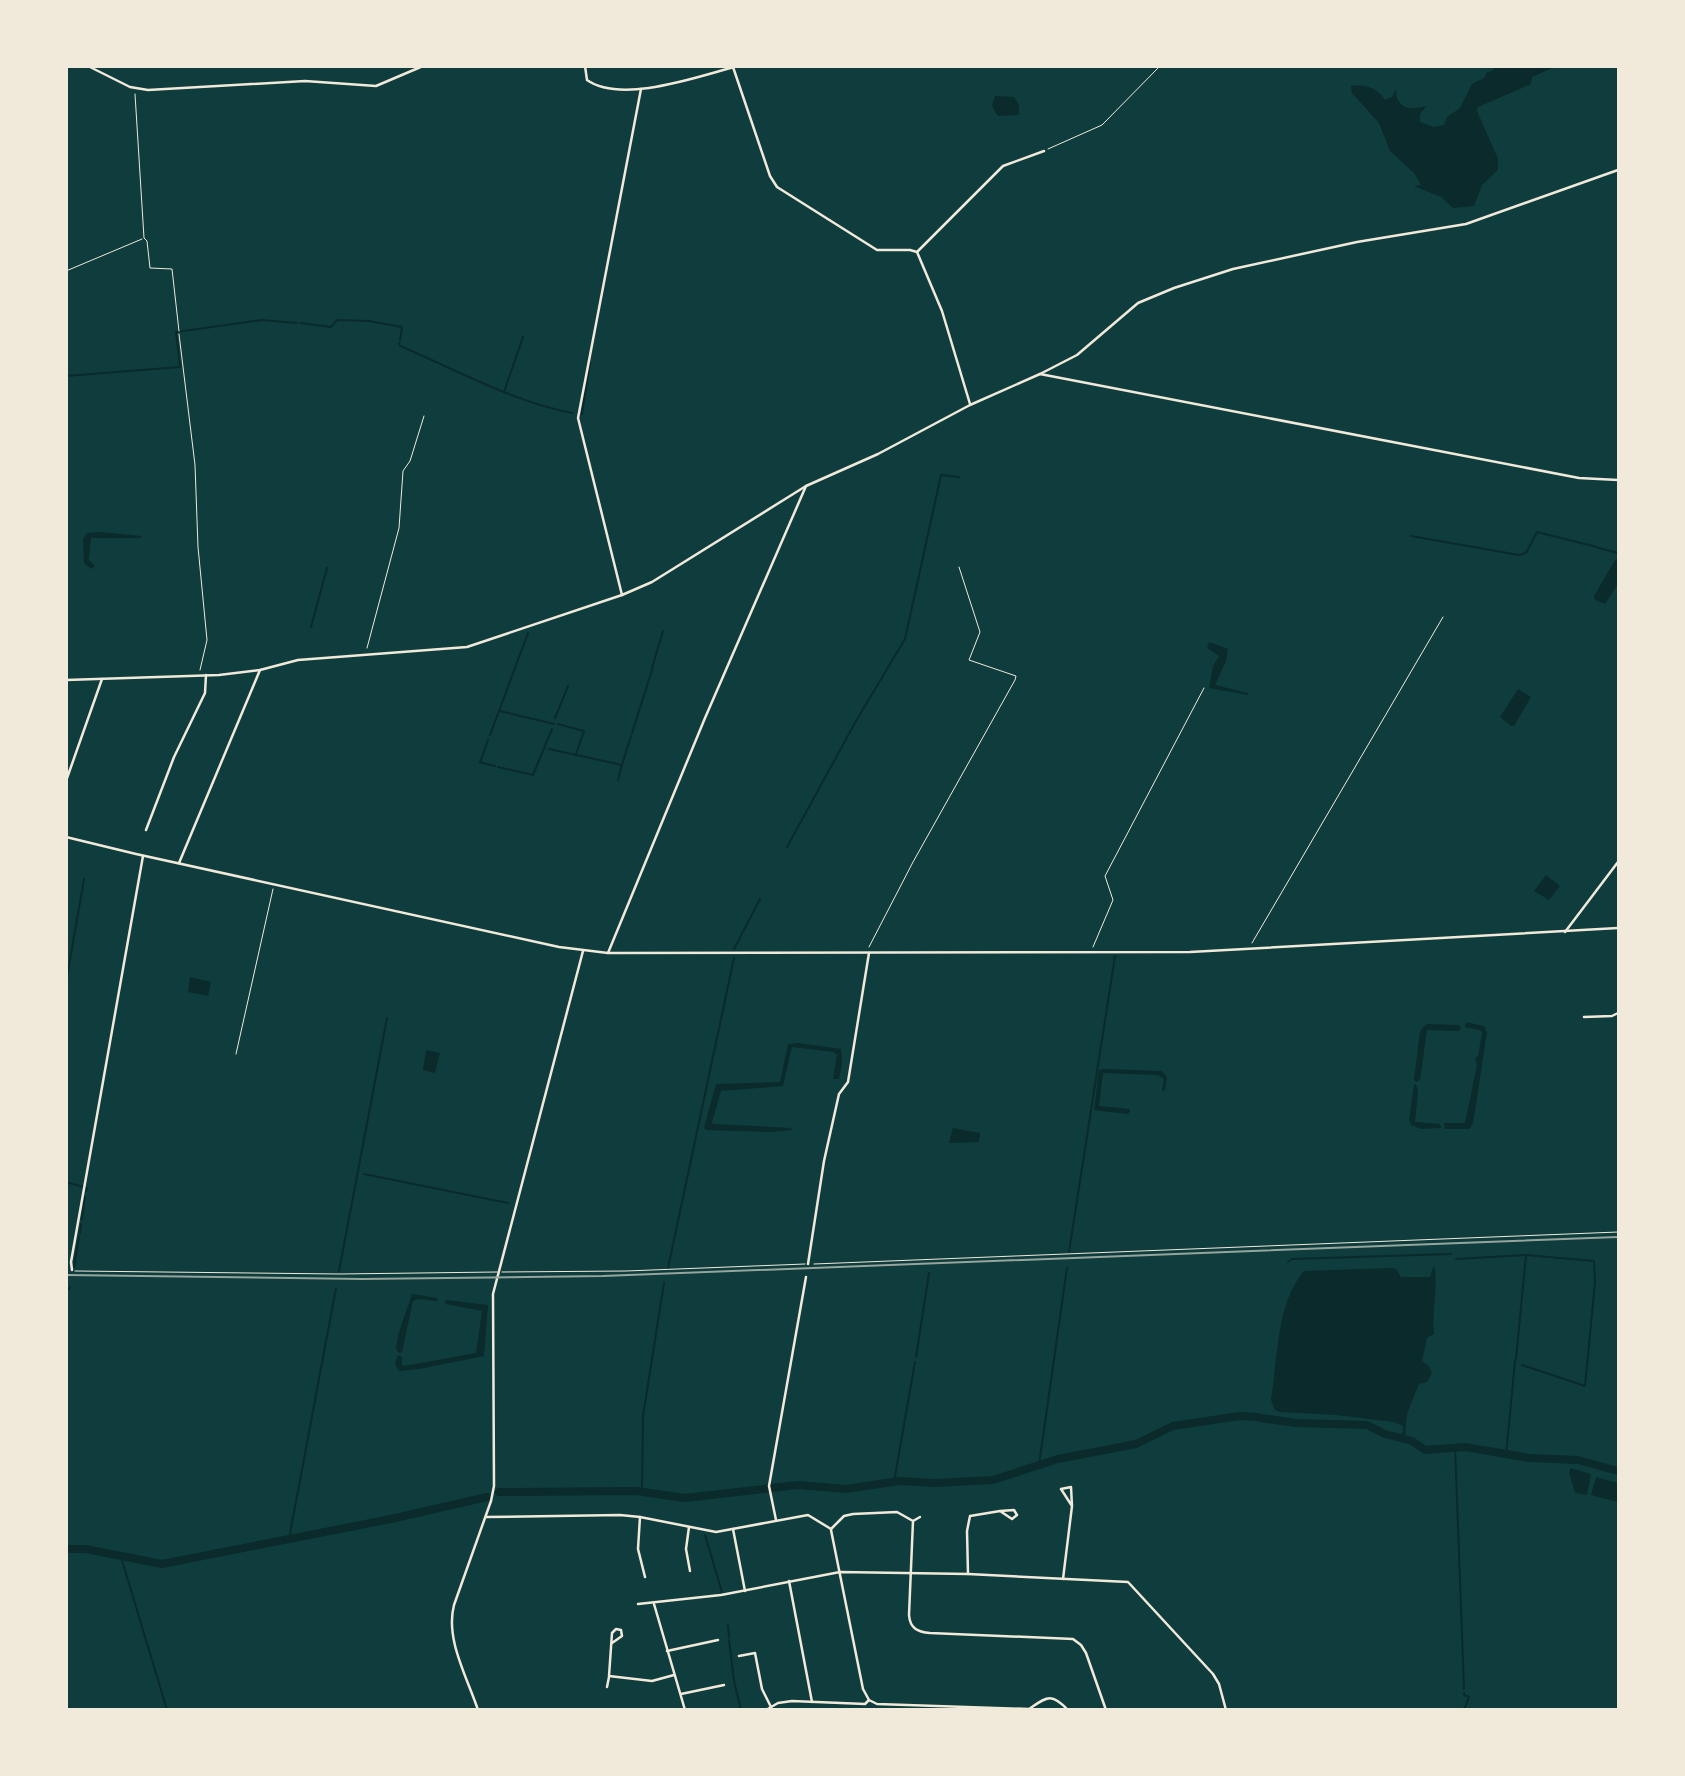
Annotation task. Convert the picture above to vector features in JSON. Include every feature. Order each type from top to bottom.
[{"type":"street","points":[[88,66],[135,89],[212,88],[305,81],[376,86],[423,66]]},
{"type":"street","points":[[585,66],[587,80],[592,83],[641,89],[733,67],[770,176],[777,187],[877,250],[917,252],[943,311],[970,405]]},
{"type":"street","points":[[622,595],[578,418],[641,89]]},
{"type":"street","points":[[917,252],[1003,166],[1044,151]]},
{"type":"street","points":[[66,680],[198,676],[260,670],[298,660],[467,647],[622,595],[652,582],[806,486],[878,454],[970,405],[1077,355],[1138,303],[1187,283],[1233,269],[1357,242],[1466,224],[1619,170]]},
{"type":"street","points":[[1041,374],[1579,478],[1619,480]]},
{"type":"street","points":[[608,953],[705,718],[806,486]]},
{"type":"street","points":[[179,863],[260,670]]},
{"type":"street","points":[[146,830],[174,757],[205,693],[206,675]]},
{"type":"street","points":[[66,781],[102,679]]},
{"type":"street","points":[[66,837],[583,951],[608,953],[1191,952],[1619,928]]},
{"type":"street","points":[[72,1270],[71,1262],[143,856]]},
{"type":"street","points":[[1565,932],[1619,862]]},
{"type":"street","points":[[478,1710],[453,1636],[451,1621],[454,1605],[493,1495],[493,1299],[583,951]]},
{"type":"street","points":[[808,1264],[824,1161],[839,1094],[848,1082],[869,953]]},
{"type":"street","points":[[1584,1017],[1612,1016],[1619,1013]]},
{"type":"street","points":[[776,1520],[770,1488],[806,1277]]},
{"type":"street","points":[[1063,1578],[1072,1506],[1071,1487],[1061,1489],[1072,1506]]},
{"type":"street","points":[[968,1574],[970,1516],[1000,1511]]},
{"type":"street","points":[[831,1529],[844,1517],[853,1514],[897,1512],[913,1521]]},
{"type":"street","points":[[486,1517],[640,1517],[716,1532],[808,1515],[831,1529],[863,1689],[869,1700],[877,1704],[1029,1709],[1048,1697],[1059,1700],[1068,1710]]},
{"type":"street","points":[[640,1517],[638,1549],[645,1577]]},
{"type":"street","points":[[913,1521],[920,1517]]},
{"type":"street","points":[[913,1521],[909,1622],[917,1631],[1073,1639],[1086,1653],[1105,1710]]},
{"type":"street","points":[[689,1527],[686,1549],[690,1571]]},
{"type":"street","points":[[733,1528],[745,1591]]},
{"type":"street","points":[[638,1604],[745,1591],[840,1572],[968,1574],[1128,1583],[1213,1674],[1219,1684],[1226,1710]]},
{"type":"street","points":[[789,1581],[812,1702]]},
{"type":"street","points":[[654,1604],[685,1710]]},
{"type":"street","points":[[667,1651],[718,1640]]},
{"type":"street","points":[[607,1688],[612,1643]]},
{"type":"street","points":[[739,1656],[755,1653],[762,1689],[771,1707]]},
{"type":"street","points":[[609,1676],[652,1681],[674,1675]]},
{"type":"street","points":[[681,1695],[724,1685]]},
{"type":"street","points":[[766,1710],[785,1701],[865,1704],[869,1700]]},
{"type":"lane","points":[[72,1270],[339,1274],[613,1271],[808,1264]]},
{"type":"path","points":[[1044,151],[1102,125],[1160,66]]},
{"type":"path","points":[[135,89],[144,238],[147,241],[150,268],[172,269],[196,474],[198,547],[207,640],[198,676]]},
{"type":"path","points":[[66,271],[144,238]]},
{"type":"path","points":[[366,654],[399,528],[403,471],[410,461],[424,416]]},
{"type":"path","points":[[869,953],[869,947],[913,862],[1016,676],[969,660],[980,632],[959,567]]},
{"type":"path","points":[[1250,948],[1443,617]]},
{"type":"path","points":[[1091,952],[1113,900],[1105,876],[1204,688]]},
{"type":"path","points":[[236,1054],[274,884]]},
{"type":"path","points":[[808,1264],[1619,1232]]},
{"type":"water","points":[[1495,66],[1555,67],[1532,77],[1531,84],[1478,107],[1477,111],[1498,159],[1498,170],[1482,185],[1474,206],[1453,208],[1441,197],[1414,186],[1421,185],[1414,173],[1390,151],[1379,123],[1352,93],[1351,86],[1371,88],[1385,100],[1392,97],[1396,89],[1399,101],[1405,107],[1426,106],[1420,114],[1420,122],[1434,127],[1444,125],[1447,117],[1460,108],[1472,84],[1484,78]]},
{"type":"water","points":[[995,96],[1014,97],[1019,105],[1019,115],[998,116],[992,106]]},
{"type":"water","points":[[87,533],[142,536],[91,538],[89,560],[95,566],[91,569],[84,563],[83,539]]},
{"type":"water","points":[[1618,559],[1618,584],[1605,604],[1595,600],[1594,596]]},
{"type":"water","points":[[1209,642],[1228,649],[1226,661],[1215,685],[1248,695],[1209,688],[1213,666],[1219,656],[1207,648]]},
{"type":"water","points":[[1518,689],[1531,697],[1514,726],[1511,726],[1500,717]]},
{"type":"water","points":[[1546,875],[1560,886],[1549,900],[1534,891]]},
{"type":"water","points":[[190,977],[211,982],[208,996],[188,992]]},
{"type":"water","points":[[1466,1022],[1484,1026],[1487,1032],[1473,1124],[1469,1129],[1445,1129],[1444,1123],[1465,1123],[1477,1065],[1475,1058],[1478,1056],[1482,1033],[1480,1030],[1465,1027]]},
{"type":"water","points":[[1427,1024],[1459,1025],[1461,1028],[1458,1031],[1427,1030],[1420,1080],[1416,1082],[1414,1079],[1420,1032]]},
{"type":"water","points":[[788,1044],[841,1049],[839,1079],[833,1079],[837,1055],[834,1052],[792,1047],[783,1086],[721,1091],[712,1122],[792,1130],[770,1132],[704,1128],[716,1084],[780,1082]]},
{"type":"water","points":[[426,1050],[440,1053],[435,1073],[423,1070]]},
{"type":"water","points":[[1099,1070],[1162,1071],[1167,1077],[1165,1090],[1162,1091],[1164,1079],[1158,1075],[1103,1073],[1099,1106],[1130,1109],[1130,1112],[1127,1114],[1094,1110]]},
{"type":"water","points":[[1416,1084],[1418,1091],[1415,1122],[1440,1124],[1441,1128],[1421,1129],[1411,1125],[1409,1120]]},
{"type":"water","points":[[953,1128],[980,1133],[979,1142],[949,1142]]},
{"type":"water","points":[[1434,1265],[1434,1334],[1427,1338],[1422,1361],[1429,1366],[1432,1373],[1427,1382],[1419,1384],[1407,1414],[1405,1436],[1402,1437],[1403,1426],[1394,1422],[1275,1410],[1271,1400],[1283,1315],[1295,1284],[1304,1271],[1391,1268],[1396,1269],[1401,1277],[1430,1277]]},
{"type":"water","points":[[412,1294],[437,1298],[438,1301],[413,1301],[402,1352],[399,1353],[396,1349],[398,1335]]},
{"type":"water","points":[[446,1300],[488,1305],[484,1356],[399,1371],[395,1364],[398,1355],[402,1357],[404,1366],[476,1353],[482,1311],[445,1304]]},
{"type":"water","points":[[1571,1468],[1591,1474],[1587,1495],[1575,1493],[1569,1472]]},
{"type":"water","points":[[1596,1477],[1618,1483],[1618,1502],[1591,1495]]},
{"type":"waterway","points":[[66,376],[180,367],[176,332],[262,320],[297,323]]},
{"type":"waterway","points":[[300,323],[331,327],[337,320],[369,321],[402,327],[400,340]]},
{"type":"waterway","points":[[504,392],[523,337]]},
{"type":"waterway","points":[[399,343],[400,346],[506,393],[572,413]]},
{"type":"waterway","points":[[582,414],[590,363]]},
{"type":"waterway","points":[[787,847],[856,721],[905,639],[941,475],[959,477]]},
{"type":"waterway","points":[[1411,536],[1519,555],[1526,553],[1537,532],[1597,547]]},
{"type":"waterway","points":[[1599,548],[1618,553]]},
{"type":"waterway","points":[[311,627],[327,568]]},
{"type":"waterway","points":[[652,668],[663,631]]},
{"type":"waterway","points":[[490,735],[528,633]]},
{"type":"waterway","points":[[632,733],[652,670]]},
{"type":"waterway","points":[[555,718],[568,686]]},
{"type":"waterway","points":[[500,711],[533,719]]},
{"type":"waterway","points":[[534,719],[554,724]]},
{"type":"waterway","points":[[558,724],[584,731],[576,754]]},
{"type":"waterway","points":[[498,767],[533,775],[552,729]]},
{"type":"waterway","points":[[622,765],[631,736]]},
{"type":"waterway","points":[[480,763],[488,740]]},
{"type":"waterway","points":[[549,749],[622,765],[618,780]]},
{"type":"waterway","points":[[482,763],[495,766]]},
{"type":"waterway","points":[[66,983],[84,879]]},
{"type":"waterway","points":[[734,949],[760,899]]},
{"type":"waterway","points":[[1069,1252],[1115,956]]},
{"type":"waterway","points":[[668,1268],[734,958]]},
{"type":"waterway","points":[[339,1271],[387,1018]]},
{"type":"waterway","points":[[364,1174],[508,1203]]},
{"type":"waterway","points":[[66,1182],[83,1187]]},
{"type":"waterway","points":[[82,1219],[85,1197]]},
{"type":"waterway","points":[[80,1234],[81,1224]]},
{"type":"waterway","points":[[74,1267],[79,1237]]},
{"type":"waterway","points":[[1288,1262],[1292,1259],[1451,1254]]},
{"type":"waterway","points":[[1456,1259],[1526,1255],[1516,1359]]},
{"type":"waterway","points":[[1522,1365],[1585,1386],[1595,1282],[1594,1261],[1526,1255]]},
{"type":"waterway","points":[[1039,1465],[1067,1268]]},
{"type":"waterway","points":[[916,1357],[929,1273]]},
{"type":"waterway","points":[[642,1492],[643,1416],[664,1283]]},
{"type":"waterway","points":[[289,1539],[336,1288]]},
{"type":"waterway","points":[[1506,1455],[1515,1361]]},
{"type":"waterway","points":[[894,1482],[915,1362]]},
{"type":"waterway","points":[[499,1492],[636,1491],[685,1498],[798,1485],[846,1489],[899,1481],[934,1483],[993,1480],[1058,1459],[1136,1444],[1173,1426],[1240,1416],[1257,1417]]},
{"type":"waterway","points":[[1260,1418],[1297,1423],[1367,1425],[1385,1434],[1412,1441],[1425,1450],[1465,1447],[1530,1458],[1578,1460],[1618,1471]]},
{"type":"waterway","points":[[1455,1446],[1464,1689]]},
{"type":"waterway","points":[[66,1549],[86,1549],[162,1564],[391,1519],[487,1497]]},
{"type":"waterway","points":[[705,1535],[722,1592]]},
{"type":"waterway","points":[[121,1557],[167,1710]]},
{"type":"waterway","points":[[728,1625],[729,1637]]},
{"type":"waterway","points":[[729,1640],[741,1710]]},
{"type":"waterway","points":[[1464,1693],[1469,1697],[1464,1710]]},
{"type":"railway","points":[[66,1275],[362,1279],[603,1276],[1618,1237]]}]
